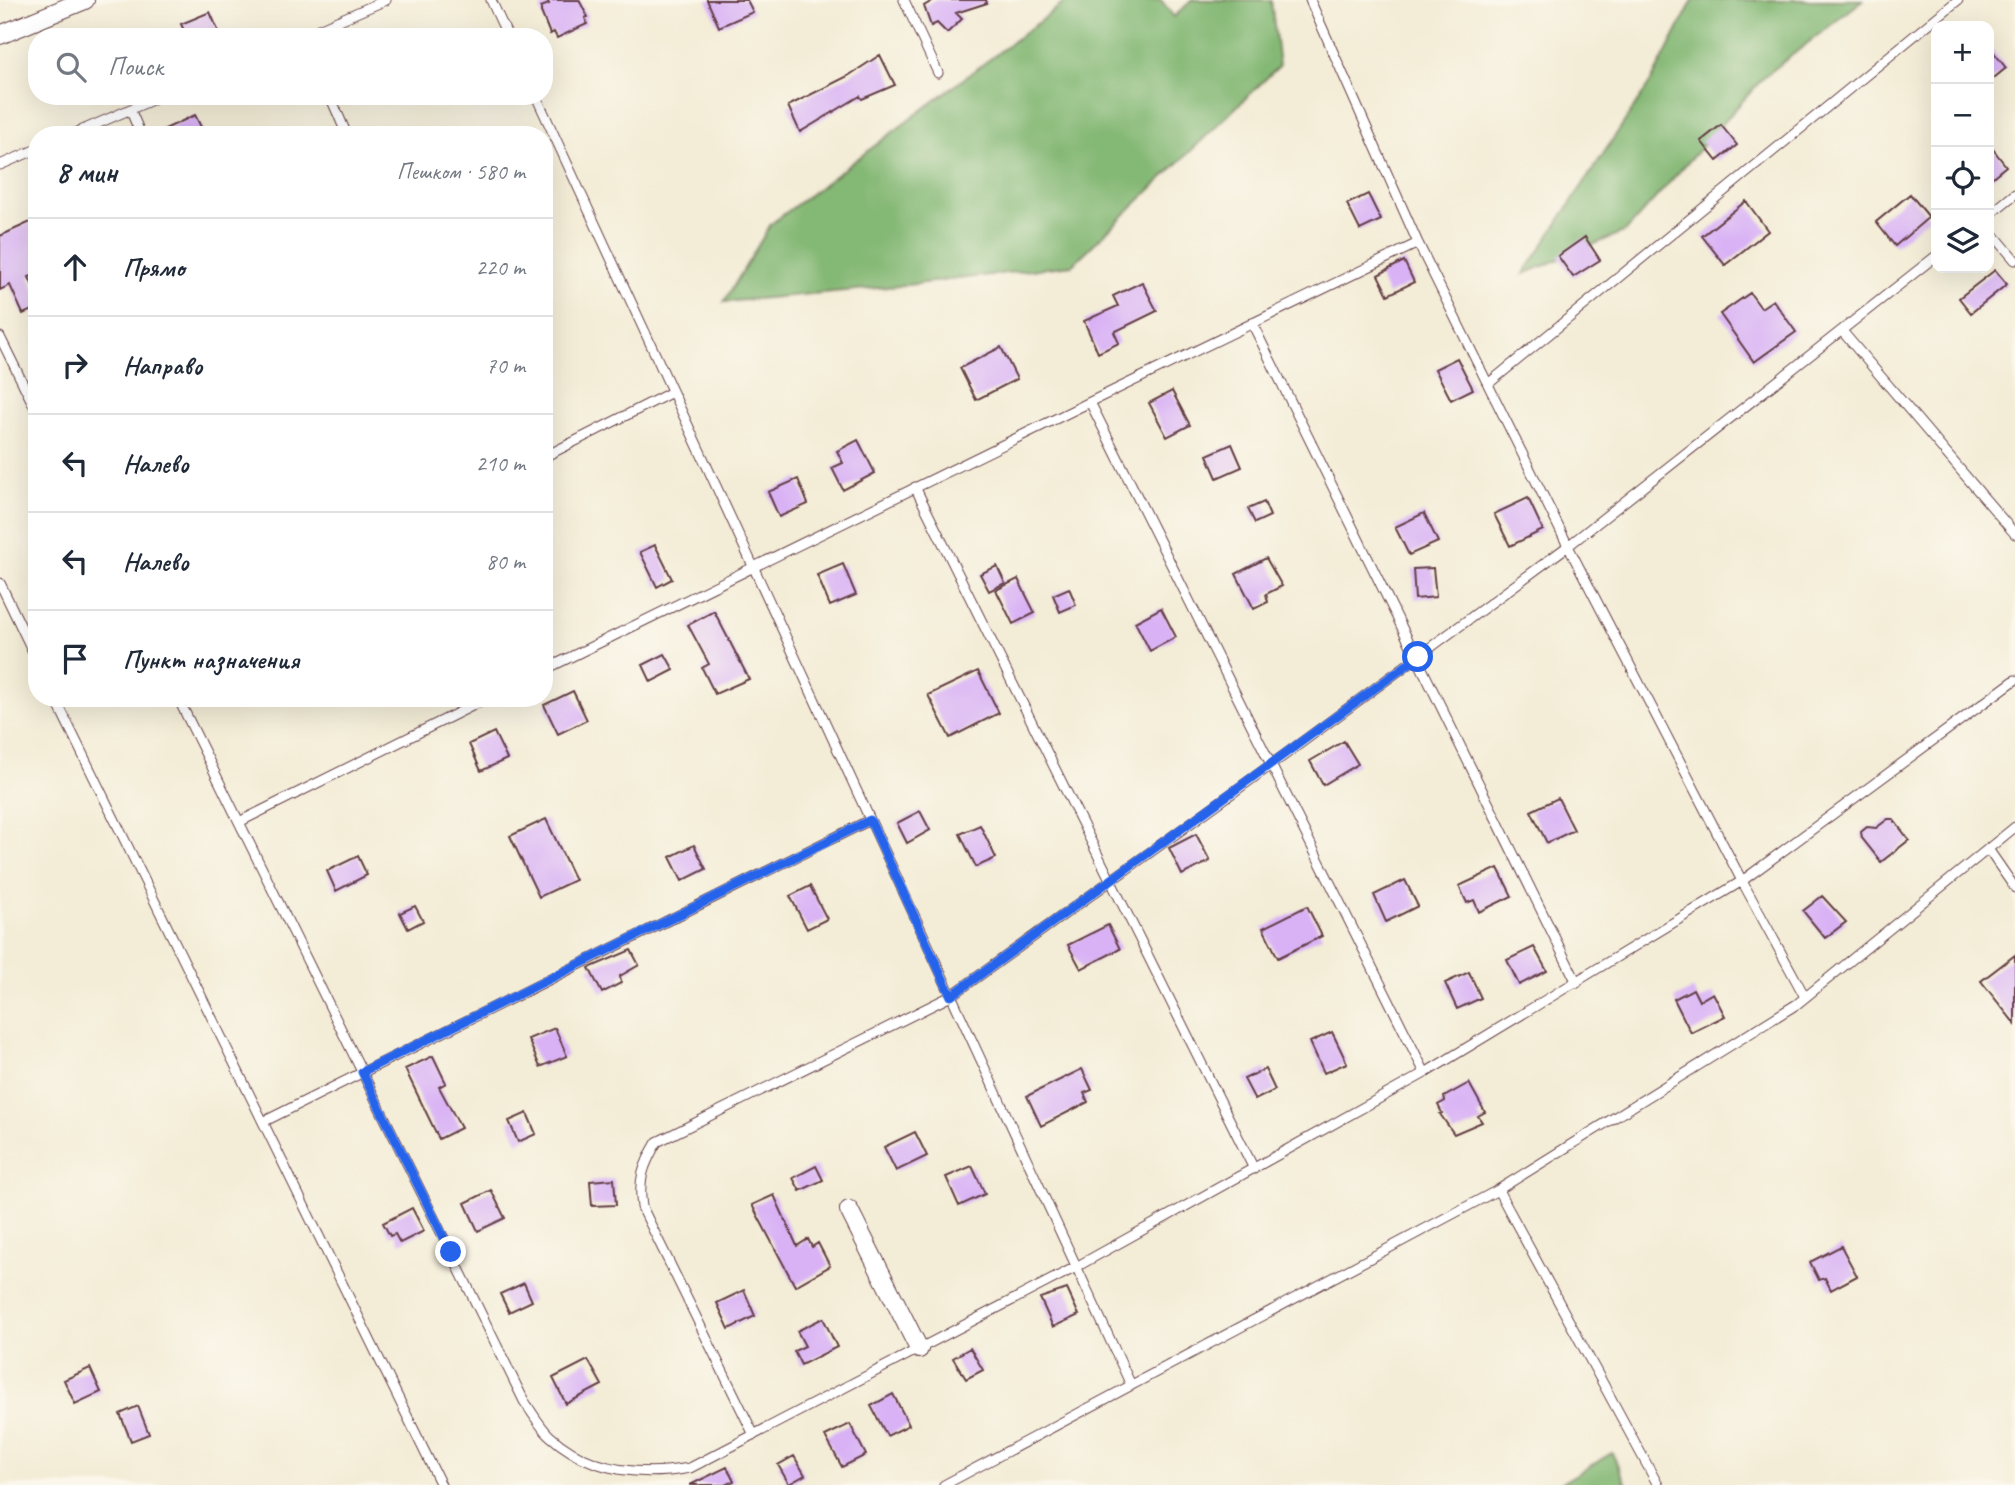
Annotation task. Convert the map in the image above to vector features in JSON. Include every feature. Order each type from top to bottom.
[{"type":"street","points":[[0,35],[85,0]]},
{"type":"street","points":[[849,1210],[919,1349]]},
{"type":"lane","points":[[321,28],[386,0]]},
{"type":"lane","points":[[491,0],[504,28]]},
{"type":"lane","points":[[904,0],[938,73]]},
{"type":"lane","points":[[1310,0],[1418,243],[1568,546],[1805,997]]},
{"type":"lane","points":[[1488,384],[1958,0]]},
{"type":"lane","points":[[91,126],[140,105]]},
{"type":"lane","points":[[334,105],[343,126]]},
{"type":"lane","points":[[540,105],[550,126]]},
{"type":"lane","points":[[130,109],[137,126]]},
{"type":"lane","points":[[553,133],[1131,1385]]},
{"type":"lane","points":[[0,165],[28,153]]},
{"type":"lane","points":[[1994,211],[2015,194]]},
{"type":"lane","points":[[1994,235],[2015,260]]},
{"type":"lane","points":[[553,666],[1418,243]]},
{"type":"lane","points":[[754,1435],[642,1207],[639,1183],[643,1164],[657,1142],[951,996],[1568,546],[1931,260]]},
{"type":"lane","points":[[1252,323],[1577,984]]},
{"type":"lane","points":[[1842,331],[2015,534]]},
{"type":"lane","points":[[0,337],[28,394]]},
{"type":"lane","points":[[553,452],[672,392]]},
{"type":"lane","points":[[1090,402],[1425,1073]]},
{"type":"lane","points":[[915,487],[1254,1169]]},
{"type":"lane","points":[[0,583],[28,641]]},
{"type":"lane","points":[[182,707],[524,1401],[548,1435],[580,1459],[624,1472],[658,1474],[690,1468],[1076,1267],[1425,1073],[1577,984],[1742,881],[2015,680]]},
{"type":"lane","points":[[58,707],[440,1485]]},
{"type":"lane","points":[[239,822],[470,707]]},
{"type":"lane","points":[[263,1122],[870,820]]},
{"type":"lane","points":[[944,1485],[1498,1190],[1805,997],[2015,827]]},
{"type":"lane","points":[[1988,849],[2015,888]]},
{"type":"lane","points":[[1498,1190],[1658,1485]]},
{"type":"green space","points":[[1068,0],[1161,0],[1174,17],[1192,0],[1271,0],[1279,66],[1072,265],[899,286],[724,302],[771,224]]},
{"type":"green space","points":[[1693,0],[1863,0],[1764,77],[1626,231],[1524,274],[1652,80]]},
{"type":"green space","points":[[1612,1453],[1627,1485],[1558,1485]]},
{"type":"building","points":[[547,0],[579,0],[588,17],[585,18],[587,24],[557,38],[553,28],[548,28],[541,12],[541,7],[549,4]]},
{"type":"building","points":[[707,0],[747,0],[753,12],[719,27]]},
{"type":"building","points":[[934,0],[986,0],[987,3],[956,13],[962,19],[947,33],[937,23],[931,26],[924,6]]},
{"type":"building","points":[[210,12],[217,28],[183,28],[181,24]]},
{"type":"building","points":[[1994,52],[2006,68],[1994,78]]},
{"type":"building","points":[[880,55],[895,85],[862,99],[860,96],[800,132],[788,106],[848,76]]},
{"type":"building","points":[[195,115],[200,126],[171,126]]},
{"type":"building","points":[[1721,125],[1737,145],[1717,161],[1701,141]]},
{"type":"building","points":[[1994,150],[2006,166],[1994,176]]},
{"type":"building","points":[[1368,194],[1381,220],[1360,230],[1347,204]]},
{"type":"building","points":[[1910,194],[1929,217],[1895,246],[1876,222]]},
{"type":"building","points":[[1746,201],[1768,231],[1725,265],[1702,236]]},
{"type":"building","points":[[28,223],[28,312],[23,314],[10,285],[0,290],[0,236]]},
{"type":"building","points":[[1585,237],[1600,260],[1573,277],[1558,256]]},
{"type":"building","points":[[1404,261],[1414,282],[1388,295],[1378,275]]},
{"type":"building","points":[[1994,271],[2007,284],[1971,313],[1959,298]]},
{"type":"building","points":[[1142,282],[1157,311],[1114,332],[1119,343],[1098,353],[1084,321],[1118,306],[1113,296]]},
{"type":"building","points":[[1750,293],[1761,308],[1773,300],[1796,332],[1754,362],[1720,314]]},
{"type":"building","points":[[1001,347],[1017,379],[976,400],[960,368]]},
{"type":"building","points":[[1457,358],[1473,389],[1451,400],[1435,369]]},
{"type":"building","points":[[1172,391],[1190,425],[1167,437],[1149,403]]},
{"type":"building","points":[[858,440],[875,473],[843,490],[832,468],[843,463],[837,451]]},
{"type":"building","points":[[1232,444],[1242,467],[1217,478],[1207,455]]},
{"type":"building","points":[[798,479],[808,504],[779,517],[768,492]]},
{"type":"building","points":[[1528,498],[1543,530],[1510,546],[1494,514]]},
{"type":"building","points":[[1264,502],[1270,516],[1255,523],[1248,509]]},
{"type":"building","points":[[1424,513],[1438,542],[1409,555],[1395,527]]},
{"type":"building","points":[[655,545],[672,579],[657,587],[640,552]]},
{"type":"building","points":[[1266,558],[1282,586],[1266,594],[1268,602],[1254,609],[1236,574]]},
{"type":"building","points":[[843,564],[856,595],[830,606],[817,575]]},
{"type":"building","points":[[997,566],[1005,583],[989,591],[980,574]]},
{"type":"building","points":[[1433,568],[1436,597],[1415,599],[1413,569]]},
{"type":"building","points":[[1018,579],[1035,613],[1013,624],[996,590]]},
{"type":"building","points":[[1069,588],[1076,605],[1060,612],[1053,595]]},
{"type":"building","points":[[1161,608],[1176,637],[1150,651],[1135,622]]},
{"type":"building","points":[[714,611],[749,679],[715,694],[702,668],[709,664],[688,625]]},
{"type":"building","points":[[665,654],[674,670],[651,682],[643,665]]},
{"type":"building","points":[[978,671],[999,713],[950,738],[928,695]]},
{"type":"building","points":[[573,691],[587,720],[558,734],[545,707],[553,707],[553,701]]},
{"type":"building","points":[[494,732],[507,759],[481,771],[469,744]]},
{"type":"building","points":[[1344,741],[1358,764],[1323,785],[1310,761]]},
{"type":"building","points":[[1558,798],[1574,830],[1547,843],[1531,811]]},
{"type":"building","points":[[920,811],[930,830],[907,843],[897,823]]},
{"type":"building","points":[[546,819],[575,880],[539,897],[510,836]]},
{"type":"building","points":[[1888,819],[1893,819],[1909,840],[1881,862],[1862,838],[1861,832],[1867,827],[1876,828]]},
{"type":"building","points":[[980,825],[996,858],[976,867],[960,834]]},
{"type":"building","points":[[1196,834],[1210,861],[1182,875],[1169,848]]},
{"type":"building","points":[[694,845],[706,869],[682,881],[670,857]]},
{"type":"building","points":[[358,856],[367,875],[336,891],[327,871]]},
{"type":"building","points":[[1498,868],[1512,896],[1479,912],[1474,900],[1467,903],[1459,886]]},
{"type":"building","points":[[1405,880],[1418,906],[1386,922],[1374,895]]},
{"type":"building","points":[[810,886],[827,919],[807,929],[790,896]]},
{"type":"building","points":[[1822,896],[1846,922],[1825,938],[1803,911]]},
{"type":"building","points":[[415,906],[423,921],[408,929],[400,913]]},
{"type":"building","points":[[1307,906],[1322,936],[1278,958],[1263,928]]},
{"type":"building","points":[[1108,925],[1120,949],[1081,969],[1068,945]]},
{"type":"building","points":[[1534,947],[1547,971],[1519,985],[1507,960]]},
{"type":"building","points":[[631,950],[639,965],[620,976],[621,983],[602,993],[589,968]]},
{"type":"building","points":[[2015,955],[2015,1024],[1981,981]]},
{"type":"building","points":[[1469,972],[1481,998],[1457,1009],[1445,983]]},
{"type":"building","points":[[1693,989],[1699,1001],[1713,993],[1725,1016],[1691,1033],[1674,999]]},
{"type":"building","points":[[555,1028],[567,1056],[540,1067],[528,1039]]},
{"type":"building","points":[[1332,1032],[1347,1063],[1324,1073],[1310,1042]]},
{"type":"building","points":[[433,1056],[446,1083],[439,1087],[461,1128],[439,1139],[405,1069]]},
{"type":"building","points":[[1082,1069],[1092,1090],[1084,1093],[1088,1102],[1041,1126],[1027,1096]]},
{"type":"building","points":[[1265,1069],[1275,1090],[1255,1100],[1244,1079]]},
{"type":"building","points":[[1469,1083],[1485,1112],[1478,1116],[1482,1122],[1454,1134],[1440,1114],[1442,1113],[1438,1105],[1445,1101],[1444,1097]]},
{"type":"building","points":[[527,1113],[536,1134],[518,1142],[509,1121]]},
{"type":"building","points":[[915,1132],[927,1156],[896,1171],[884,1147]]},
{"type":"building","points":[[816,1166],[823,1180],[800,1191],[793,1178]]},
{"type":"building","points":[[972,1166],[985,1194],[959,1206],[946,1177]]},
{"type":"building","points":[[614,1179],[616,1205],[592,1206],[590,1181]]},
{"type":"building","points":[[491,1190],[505,1218],[478,1231],[465,1203]]},
{"type":"building","points":[[774,1195],[797,1246],[808,1239],[812,1247],[818,1243],[830,1266],[795,1286],[752,1205]]},
{"type":"building","points":[[412,1208],[424,1231],[400,1243],[395,1234],[390,1236],[383,1223]]},
{"type":"building","points":[[1841,1246],[1857,1276],[1831,1290],[1825,1278],[1819,1280],[1810,1262]]},
{"type":"building","points":[[524,1283],[532,1301],[509,1312],[500,1294]]},
{"type":"building","points":[[1067,1289],[1079,1315],[1053,1327],[1040,1298]]},
{"type":"building","points":[[744,1290],[755,1316],[729,1329],[717,1303]]},
{"type":"building","points":[[823,1318],[837,1347],[801,1365],[794,1351],[805,1346],[797,1331]]},
{"type":"building","points":[[970,1348],[983,1370],[966,1379],[953,1358]]},
{"type":"building","points":[[588,1360],[602,1385],[566,1404],[553,1378]]},
{"type":"building","points":[[90,1368],[101,1392],[75,1404],[64,1380]]},
{"type":"building","points":[[893,1394],[909,1425],[887,1436],[871,1406]]},
{"type":"building","points":[[138,1406],[149,1434],[131,1441],[120,1414]]},
{"type":"building","points":[[850,1424],[866,1455],[842,1467],[825,1436]]},
{"type":"building","points":[[794,1456],[805,1475],[789,1484],[778,1465]]},
{"type":"building","points":[[727,1467],[734,1481],[725,1485],[690,1485]]},
{"type":"route","points":[[451,1252],[362,1072],[870,820],[951,996],[1418,657]]}]
